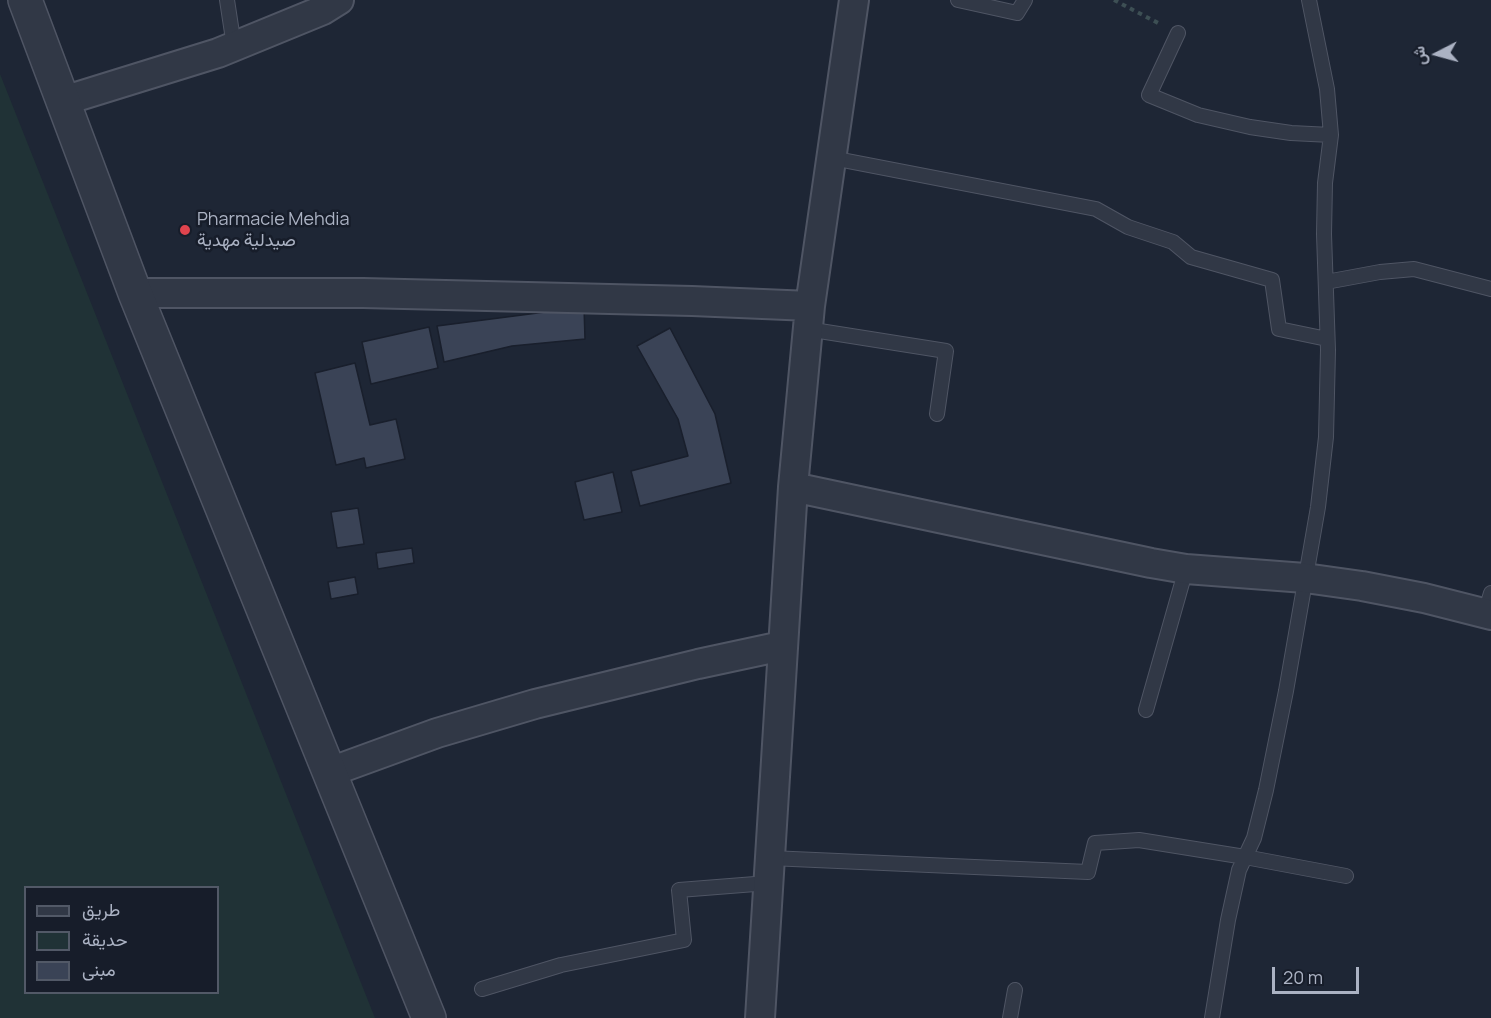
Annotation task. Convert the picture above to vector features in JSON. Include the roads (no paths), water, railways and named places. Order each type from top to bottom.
[{"type":"street","points":[[25,0],[135,293],[429,1018]]},
{"type":"street","points":[[63,100],[218,53],[291,24],[339,0]]},
{"type":"street","points":[[760,1018],[793,487],[809,318],[854,0]]},
{"type":"street","points":[[135,293],[363,293],[692,301],[809,318]]},
{"type":"street","points":[[793,487],[1035,540],[1186,569],[1305,578],[1489,607]]},
{"type":"street","points":[[330,772],[437,733],[535,704],[782,646]]},
{"type":"lane","points":[[227,0],[234,46]]},
{"type":"lane","points":[[958,0],[1017,14],[1025,0]]},
{"type":"lane","points":[[1212,1018],[1228,920],[1239,870],[1254,838],[1286,691],[1318,507],[1326,437],[1325,183],[1331,135],[1327,89],[1308,0]]},
{"type":"lane","points":[[1178,33],[1149,95],[1198,115],[1250,127],[1291,133],[1331,135]]},
{"type":"lane","points":[[832,158],[1096,209],[1128,227],[1173,242],[1191,257],[1272,280],[1279,329],[1327,339]]},
{"type":"lane","points":[[1326,282],[1380,272],[1414,269],[1491,289]]},
{"type":"lane","points":[[809,318],[946,351],[937,414]]},
{"type":"lane","points":[[1146,710],[1186,569]]},
{"type":"lane","points":[[482,989],[561,965],[684,940],[679,890],[769,870],[1088,872],[1095,843],[1139,840],[1245,856],[1346,876]]},
{"type":"lane","points":[[1010,1018],[1016,990]]},
{"type":"place","name":"Pharmacie Mehdia صيدلية مهدية","points":[[185,230]]}]
